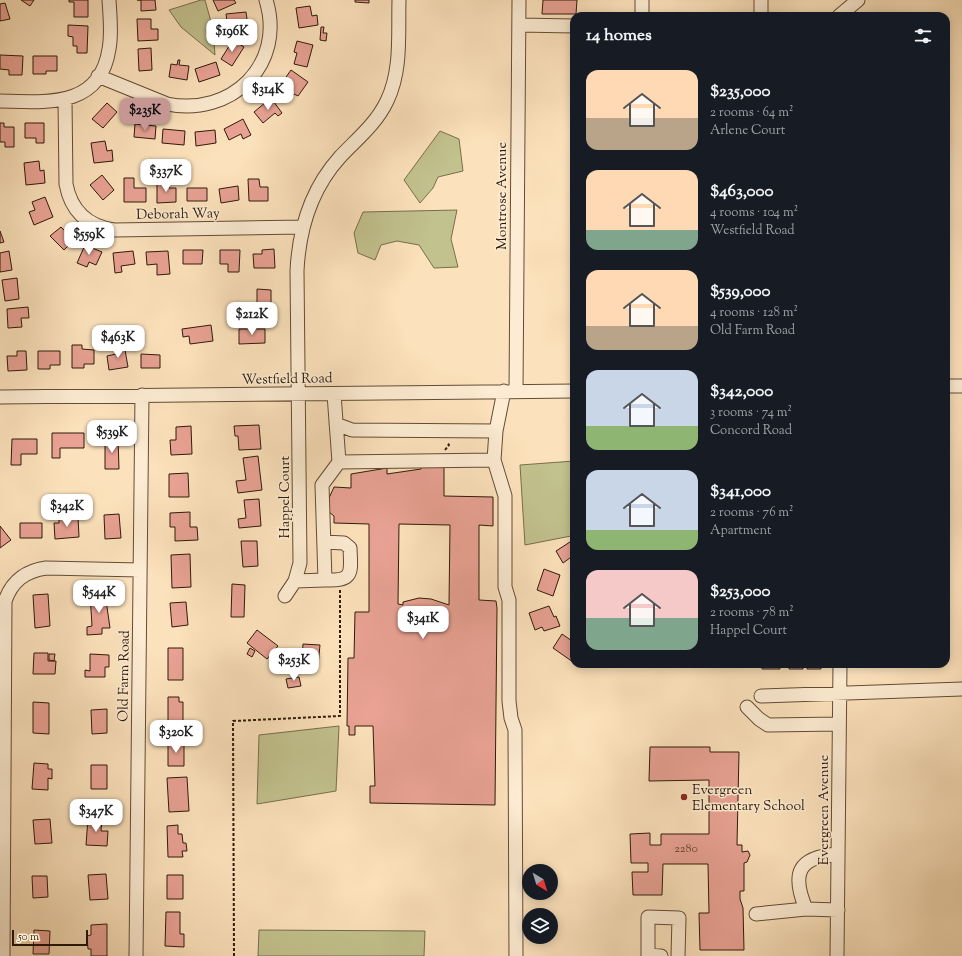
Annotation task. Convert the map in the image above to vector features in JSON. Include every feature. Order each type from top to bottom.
[{"type":"street","points":[[0,101],[50,102],[65,100],[81,93],[98,76],[106,63],[109,51],[109,0]]},
{"type":"street","points":[[98,76],[167,104],[179,107],[196,107],[221,101],[242,87],[254,74],[263,60],[268,44],[270,26],[266,0]]},
{"type":"street","name":"Happel Court","points":[[285,596],[295,581],[300,563],[297,270],[303,227],[310,205],[328,173],[339,158],[371,126],[387,100],[397,65],[399,0]]},
{"type":"street","name":"Montrose Avenue","points":[[494,460],[496,431],[510,391],[519,0]]},
{"type":"street","points":[[642,0],[642,12]]},
{"type":"street","points":[[761,0],[761,12]]},
{"type":"street","points":[[844,12],[858,0]]},
{"type":"street","points":[[518,25],[570,26]]},
{"type":"street","name":"Deborah Way","points":[[65,100],[66,184],[68,194],[78,212],[94,225],[114,230],[303,227]]},
{"type":"street","points":[[950,386],[962,386]]},
{"type":"street","name":"Westfield Road","points":[[0,397],[570,391]]},
{"type":"street","points":[[325,580],[322,485],[339,462],[334,394]]},
{"type":"street","name":"Old Farm Road","points":[[136,956],[142,396]]},
{"type":"street","points":[[336,424],[352,430],[496,431]]},
{"type":"street","points":[[339,462],[494,460],[505,496],[505,587],[509,600],[509,701],[511,718],[515,730],[516,956]]},
{"type":"street","points":[[295,581],[340,580],[349,575],[350,548],[344,543],[324,542]]},
{"type":"street","points":[[2,956],[4,610],[6,597],[19,578],[35,570],[46,568],[140,570]]},
{"type":"street","name":"Evergreen Avenue","points":[[837,956],[840,668]]},
{"type":"street","points":[[761,696],[962,689]]},
{"type":"street","points":[[746,707],[768,725],[839,724]]},
{"type":"street","points":[[806,909],[799,893],[798,882],[800,874],[809,861],[815,856],[838,854]]},
{"type":"street","points":[[756,914],[806,909],[838,910]]},
{"type":"street","points":[[661,956],[648,956],[648,917],[679,918],[678,956]]},
{"type":"path","points":[[234,956],[233,721],[340,716],[340,580]]},
{"type":"green space","points":[[205,0],[213,29],[215,55],[181,27],[169,10]]},
{"type":"green space","points":[[440,131],[459,139],[463,171],[438,177],[433,188],[420,203],[404,180]]},
{"type":"green space","points":[[457,210],[451,239],[458,267],[434,268],[419,245],[397,241],[381,245],[375,260],[358,253],[354,233],[363,212]]},
{"type":"green space","points":[[570,461],[570,536],[525,545],[520,465]]},
{"type":"green space","points":[[339,726],[336,791],[257,804],[259,735]]},
{"type":"green space","points":[[259,930],[425,931],[424,956],[258,956]]},
{"type":"building","points":[[21,0],[34,0],[30,6]]},
{"type":"building","points":[[69,0],[88,0],[88,17],[74,17],[74,2],[69,2]]},
{"type":"building","points":[[141,0],[155,0],[156,10],[141,11]]},
{"type":"building","points":[[213,0],[234,0],[236,3],[218,11]]},
{"type":"building","points":[[355,0],[369,0],[369,3],[355,2]]},
{"type":"building","points":[[543,0],[577,0],[576,12],[570,12],[570,14],[542,14]]},
{"type":"building","points":[[5,3],[10,19],[0,21],[0,4]]},
{"type":"building","points":[[310,6],[312,16],[317,15],[318,25],[299,28],[296,8]]},
{"type":"building","points":[[246,12],[249,33],[235,35],[233,21],[227,21],[226,14]]},
{"type":"building","points":[[137,19],[151,19],[151,29],[158,29],[158,40],[138,41]]},
{"type":"building","points":[[68,25],[88,26],[87,53],[77,53],[77,46],[73,46],[73,37],[68,36]]},
{"type":"building","points":[[321,27],[324,27],[323,33],[327,33],[326,41],[320,40]]},
{"type":"building","points":[[233,40],[244,47],[232,66],[221,59]]},
{"type":"building","points":[[297,41],[313,45],[307,67],[294,64],[297,53],[294,52]]},
{"type":"building","points":[[151,48],[152,70],[139,71],[138,49]]},
{"type":"building","points":[[0,55],[23,56],[22,75],[9,75],[9,70],[0,69]]},
{"type":"building","points":[[33,56],[57,56],[57,71],[46,71],[46,74],[33,74]]},
{"type":"building","points":[[178,60],[180,60],[179,65],[189,66],[187,80],[169,77],[171,64],[177,65]]},
{"type":"building","points":[[216,62],[220,75],[199,82],[195,69]]},
{"type":"building","points":[[291,70],[308,82],[298,96],[294,94],[292,97],[279,87]]},
{"type":"building","points":[[271,98],[282,113],[278,116],[275,113],[263,123],[254,112]]},
{"type":"building","points":[[107,103],[117,112],[103,128],[92,119]]},
{"type":"building","points":[[243,119],[251,135],[243,139],[241,134],[229,140],[224,129]]},
{"type":"building","points":[[0,123],[4,123],[4,127],[14,127],[14,147],[5,147],[5,142],[0,142]]},
{"type":"building","points":[[25,123],[44,123],[44,143],[36,143],[36,138],[25,138]]},
{"type":"building","points":[[135,124],[156,126],[155,139],[134,137]]},
{"type":"building","points":[[163,129],[185,131],[184,145],[162,143]]},
{"type":"building","points":[[215,130],[216,143],[196,146],[195,132]]},
{"type":"building","points":[[105,141],[107,151],[112,150],[113,161],[94,163],[91,143]]},
{"type":"building","points":[[39,161],[40,171],[44,170],[45,183],[26,185],[24,163]]},
{"type":"building","points":[[102,175],[114,190],[103,200],[90,185]]},
{"type":"building","points":[[124,178],[134,178],[134,188],[146,188],[146,202],[124,202]]},
{"type":"building","points":[[248,179],[259,179],[260,187],[268,187],[268,201],[249,201]]},
{"type":"building","points":[[157,181],[169,181],[169,188],[176,188],[176,202],[157,203]]},
{"type":"building","points":[[238,186],[239,200],[221,203],[219,189]]},
{"type":"building","points":[[187,188],[207,188],[207,201],[187,201]]},
{"type":"building","points":[[45,197],[53,217],[34,225],[29,212],[35,210],[32,202]]},
{"type":"building","points":[[61,227],[74,240],[64,250],[50,236]]},
{"type":"building","points":[[0,231],[4,242],[0,243]]},
{"type":"building","points":[[85,245],[102,252],[96,265],[89,262],[87,267],[77,263]]},
{"type":"building","points":[[274,249],[275,268],[254,268],[253,254],[262,254],[262,250]]},
{"type":"building","points":[[183,250],[203,250],[202,264],[183,264]]},
{"type":"building","points":[[220,250],[240,250],[239,272],[228,272],[228,264],[220,264]]},
{"type":"building","points":[[9,251],[12,270],[0,272],[0,253]]},
{"type":"building","points":[[133,251],[135,264],[121,266],[122,272],[115,273],[113,253]]},
{"type":"building","points":[[168,251],[170,274],[157,275],[157,264],[147,265],[146,252]]},
{"type":"building","points":[[17,278],[19,299],[5,301],[2,280]]},
{"type":"building","points":[[257,289],[271,290],[271,312],[257,311]]},
{"type":"building","points":[[28,307],[29,318],[21,318],[22,327],[8,328],[7,309]]},
{"type":"building","points":[[211,325],[213,341],[190,344],[189,336],[183,337],[182,329]]},
{"type":"building","points":[[239,329],[265,329],[265,343],[239,344]]},
{"type":"building","points":[[124,344],[128,367],[109,370],[107,356],[116,354],[115,346]]},
{"type":"building","points":[[72,345],[82,345],[82,349],[94,350],[94,364],[84,364],[84,368],[72,368]]},
{"type":"building","points":[[17,351],[26,351],[27,370],[8,371],[7,356],[17,356]]},
{"type":"building","points":[[38,351],[60,351],[60,365],[50,365],[50,369],[38,369]]},
{"type":"building","points":[[141,354],[160,355],[160,368],[141,368]]},
{"type":"building","points":[[259,425],[261,449],[239,450],[238,436],[235,436],[234,426]]},
{"type":"building","points":[[191,426],[192,454],[171,455],[170,440],[176,440],[176,427]]},
{"type":"building","points":[[52,433],[84,433],[84,448],[60,448],[60,458],[52,458]]},
{"type":"building","points":[[105,438],[118,438],[119,469],[105,469]]},
{"type":"building","points":[[12,439],[37,439],[37,454],[21,454],[21,465],[11,465]]},
{"type":"building","points":[[258,456],[262,490],[238,493],[236,481],[246,480],[243,458]]},
{"type":"building","points":[[421,463],[444,464],[444,496],[493,497],[493,526],[479,525],[479,600],[496,601],[497,608],[495,805],[370,803],[370,786],[375,786],[373,726],[355,726],[355,735],[349,735],[349,726],[347,726],[348,658],[354,658],[355,612],[369,612],[369,524],[334,523],[334,516],[329,512],[329,498],[334,487],[351,488],[351,474],[387,468],[387,474],[421,469]],"holes":[[[399,524],[450,525],[449,605],[431,599],[419,598],[403,602],[403,605],[398,604]]]},
{"type":"building","points":[[188,473],[189,497],[169,497],[169,474]]},
{"type":"building","points":[[259,499],[261,526],[239,528],[238,519],[246,518],[244,500]]},
{"type":"building","points":[[190,512],[190,527],[197,527],[198,540],[175,541],[175,527],[170,527],[170,513]]},
{"type":"building","points":[[119,514],[121,538],[105,539],[104,515]]},
{"type":"building","points":[[78,517],[79,537],[55,539],[54,523],[59,523],[59,518]]},
{"type":"building","points":[[20,523],[42,523],[42,538],[20,538]]},
{"type":"building","points":[[0,526],[11,540],[0,548]]},
{"type":"building","points":[[241,541],[257,541],[258,566],[243,567]]},
{"type":"building","points":[[570,542],[570,558],[563,563],[556,551]]},
{"type":"building","points":[[190,554],[191,587],[172,588],[171,555]]},
{"type":"building","points":[[544,569],[560,575],[553,596],[537,590]]},
{"type":"building","points":[[232,584],[245,585],[244,617],[231,617]]},
{"type":"building","points":[[105,593],[110,628],[102,628],[102,634],[87,635],[87,627],[92,626],[90,594]]},
{"type":"building","points":[[48,594],[50,626],[35,628],[33,595]]},
{"type":"building","points":[[186,602],[188,625],[172,627],[170,603]]},
{"type":"building","points":[[549,606],[554,617],[556,616],[560,626],[544,631],[542,627],[535,630],[529,613]]},
{"type":"building","points":[[257,630],[278,646],[267,659],[247,643]]},
{"type":"building","points":[[562,634],[570,640],[570,660],[553,648]]},
{"type":"building","points":[[303,644],[320,645],[318,665],[302,664]]},
{"type":"building","points":[[168,648],[183,648],[183,680],[168,680]]},
{"type":"building","points":[[250,648],[255,651],[252,657],[247,654]]},
{"type":"building","points":[[34,653],[48,653],[48,661],[56,661],[55,674],[33,674]]},
{"type":"building","points":[[49,654],[55,654],[54,661],[49,660]]},
{"type":"building","points":[[90,654],[109,655],[109,667],[105,667],[105,677],[85,677],[85,670],[90,671]]},
{"type":"building","points":[[762,668],[780,668],[780,669]]},
{"type":"building","points":[[789,668],[803,668],[803,669]]},
{"type":"building","points":[[807,668],[821,668],[821,669]]},
{"type":"building","points":[[299,677],[301,686],[288,688],[286,679]]},
{"type":"building","points":[[168,697],[179,697],[179,702],[183,702],[183,724],[168,724]]},
{"type":"building","points":[[33,702],[49,703],[49,734],[33,733]]},
{"type":"building","points":[[107,709],[107,733],[92,734],[91,710]]},
{"type":"building","points":[[168,742],[184,742],[184,766],[168,766]]},
{"type":"building","points":[[650,747],[710,747],[710,752],[739,752],[737,845],[742,845],[742,852],[748,851],[750,855],[747,862],[744,863],[744,891],[740,891],[740,899],[743,908],[744,950],[700,950],[699,913],[709,913],[708,864],[663,864],[662,895],[633,895],[632,872],[648,872],[648,863],[631,863],[630,834],[650,833],[650,845],[661,845],[661,834],[709,834],[709,780],[649,781]]},
{"type":"building","points":[[34,763],[48,764],[48,769],[52,769],[52,779],[48,778],[48,790],[32,789]]},
{"type":"building","points":[[91,765],[107,765],[107,789],[91,789]]},
{"type":"building","points":[[187,777],[189,811],[169,812],[167,778]]},
{"type":"building","points":[[88,818],[102,819],[101,831],[108,831],[107,846],[86,845]]},
{"type":"building","points":[[50,819],[52,843],[35,844],[33,820]]},
{"type":"building","points":[[178,825],[178,834],[182,834],[183,843],[186,843],[187,851],[182,851],[183,857],[168,857],[167,826]]},
{"type":"building","points":[[106,874],[108,899],[90,900],[88,875]]},
{"type":"building","points":[[167,875],[183,875],[183,899],[167,899]]},
{"type":"building","points":[[32,876],[47,876],[48,897],[33,898]]},
{"type":"building","points":[[166,912],[180,912],[180,934],[184,934],[184,947],[165,946]]},
{"type":"building","points":[[107,924],[107,956],[91,956],[91,949],[88,949],[87,936],[91,935],[91,925]]},
{"type":"building","points":[[34,930],[50,931],[49,954],[33,954]]},
{"type":"place","name":"Evergreen Elementary School","points":[[684,797]]}]
